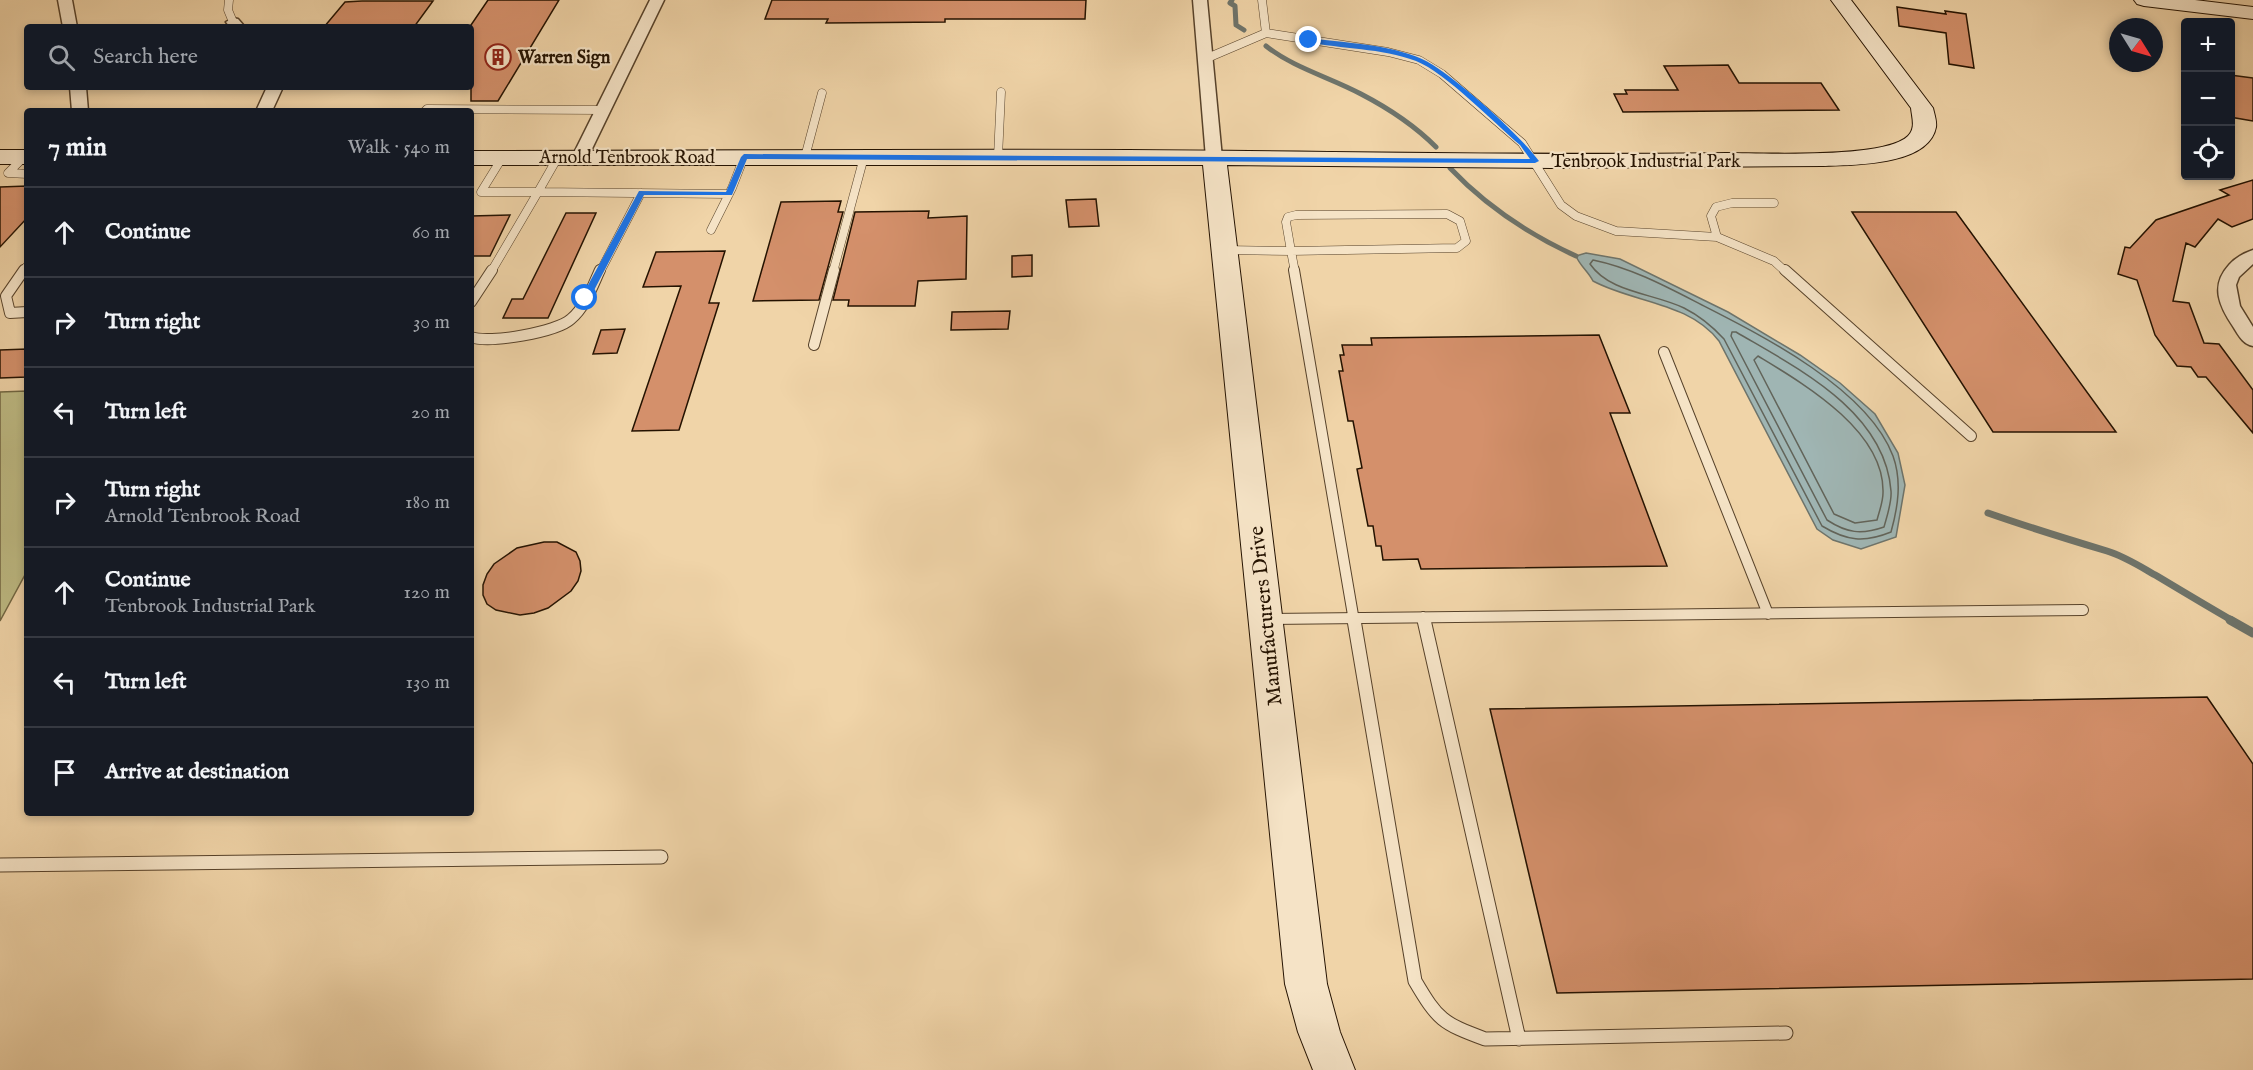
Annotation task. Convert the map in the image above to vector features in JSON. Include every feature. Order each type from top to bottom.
[{"type":"street","points":[[65,0],[69,24]]},
{"type":"street","points":[[569,157],[603,110],[657,0]]},
{"type":"street","points":[[1200,0],[1214,158]]},
{"type":"street","name":"Tenbrook Industrial Park","points":[[1214,158],[1535,161],[1834,158],[1883,154],[1911,146],[1923,136],[1926,128],[1922,108],[1841,0]]},
{"type":"street","points":[[2144,0],[2253,13]]},
{"type":"street","points":[[78,90],[80,108]]},
{"type":"street","points":[[265,108],[274,90]]},
{"type":"street","name":"Arnold Tenbrook Road","points":[[474,158],[1214,158]]},
{"type":"street","name":"Manufacturers Drive","points":[[1214,158],[1306,984],[1319,1032],[1333,1070]]},
{"type":"street","points":[[2253,256],[2240,263],[2231,273],[2226,285],[2227,300],[2232,312],[2253,340]]},
{"type":"lane","points":[[229,0],[228,10],[235,24]]},
{"type":"lane","points":[[1262,0],[1266,33]]},
{"type":"lane","points":[[1205,59],[1266,33],[1388,52],[1419,60],[1442,74],[1522,143],[1561,205],[1589,223],[1623,231],[1717,237],[1774,261],[1971,436]]},
{"type":"lane","points":[[998,157],[1001,92]]},
{"type":"lane","points":[[805,157],[822,93]]},
{"type":"lane","points":[[474,109],[603,110]]},
{"type":"lane","points":[[474,297],[507,247],[538,192],[569,157]]},
{"type":"lane","points":[[711,230],[744,157]]},
{"type":"lane","points":[[502,158],[481,192],[729,194]]},
{"type":"lane","points":[[814,345],[864,158]]},
{"type":"lane","points":[[474,338],[479,340],[526,336],[571,320],[641,193]]},
{"type":"lane","points":[[1717,237],[1712,216],[1716,207],[1732,203],[1774,204]]},
{"type":"lane","points":[[1225,250],[1291,251],[1457,249],[1466,242],[1460,221],[1447,214],[1296,215],[1288,217],[1286,222],[1291,251],[1352,618],[1415,981],[1433,1012],[1453,1027],[1485,1040],[1786,1033]]},
{"type":"lane","points":[[24,270],[6,296],[10,313],[24,312]]},
{"type":"lane","points":[[1664,352],[1768,614]]},
{"type":"lane","points":[[1265,619],[2083,610]]},
{"type":"lane","points":[[1423,617],[1519,1039]]},
{"type":"lane","points":[[0,865],[661,857]]},
{"type":"shaded area","points":[[24,391],[24,577],[0,621],[0,392]]},
{"type":"water","points":[[1586,253],[1620,259],[1728,312],[1800,355],[1840,383],[1875,414],[1898,453],[1905,485],[1896,537],[1861,549],[1833,540],[1817,529],[1719,341],[1707,328],[1692,318],[1593,281],[1576,256]]},
{"type":"building","name":"Warren Sign","points":[[488,0],[559,0],[498,101],[471,101],[471,90],[474,90],[474,24],[472,24]]},
{"type":"building","points":[[772,0],[1086,0],[1085,19],[945,19],[945,22],[826,23],[828,19],[765,19]]},
{"type":"building","points":[[433,1],[416,24],[327,24],[345,2]]},
{"type":"building","points":[[1897,7],[1946,14],[1945,11],[1966,14],[1974,68],[1949,64],[1946,33],[1899,26]]},
{"type":"building","points":[[1728,65],[1739,83],[1821,83],[1839,110],[1623,112],[1614,94],[1627,94],[1625,90],[1678,90],[1664,66]]},
{"type":"building","points":[[2235,76],[2253,78],[2253,121],[2235,118]]},
{"type":"building","points":[[2253,180],[2253,219],[2232,227],[2218,219],[2195,247],[2186,243],[2173,301],[2189,303],[2204,343],[2219,344],[2253,390],[2253,433],[2206,377],[2198,377],[2191,367],[2177,366],[2155,335],[2137,280],[2118,274],[2125,247],[2130,248],[2156,220],[2229,195],[2220,190]]},
{"type":"building","points":[[24,186],[24,221],[0,247],[0,187]]},
{"type":"building","points":[[1096,199],[1099,226],[1069,227],[1066,200]]},
{"type":"building","points":[[841,201],[838,212],[843,212],[819,300],[753,301],[781,202]]},
{"type":"building","points":[[929,211],[928,218],[967,216],[966,279],[918,281],[915,306],[848,306],[849,300],[833,300],[855,212]]},
{"type":"building","points":[[1852,212],[1956,212],[2116,432],[1993,432]]},
{"type":"building","points":[[566,213],[596,213],[548,318],[503,318],[512,299],[523,299]]},
{"type":"building","points":[[510,215],[490,256],[474,256],[474,216]]},
{"type":"building","points":[[725,251],[709,303],[719,303],[679,430],[632,431],[681,286],[643,287],[656,252]]},
{"type":"building","points":[[1032,255],[1032,276],[1012,277],[1012,256]]},
{"type":"building","points":[[1010,311],[1008,329],[951,330],[952,312]]},
{"type":"building","points":[[625,329],[617,353],[593,354],[601,330]]},
{"type":"building","points":[[1599,335],[1630,413],[1610,413],[1667,566],[1421,569],[1418,559],[1383,560],[1381,546],[1376,546],[1373,526],[1368,526],[1357,469],[1362,468],[1353,421],[1348,421],[1339,371],[1343,371],[1340,355],[1344,355],[1342,345],[1372,345],[1371,338]]},
{"type":"building","points":[[24,349],[24,377],[0,378],[0,350]]},
{"type":"building","points":[[544,542],[557,542],[576,552],[581,571],[571,591],[548,608],[534,613],[520,615],[496,610],[487,604],[483,595],[483,585],[494,564],[517,548]]},
{"type":"building","points":[[2207,697],[2253,764],[2253,979],[1557,993],[1490,709]]},
{"type":"waterway","points":[[1232,0],[1230,3],[1235,6],[1236,25],[1244,30]]},
{"type":"waterway","points":[[1266,46],[1288,60],[1381,105],[1410,124],[1436,147]]},
{"type":"waterway","points":[[1450,168],[1478,195],[1508,218],[1576,256]]},
{"type":"waterway","points":[[1988,513],[2120,556],[2233,621]]},
{"type":"waterway","points":[[2230,620],[2253,633]]},
{"type":"place","name":"Warren Sign","points":[[498,57]]},
{"type":"route","points":[[585,298],[641,193],[729,194],[744,157],[1535,161],[1522,143],[1431,66],[1404,55],[1309,40]]}]
